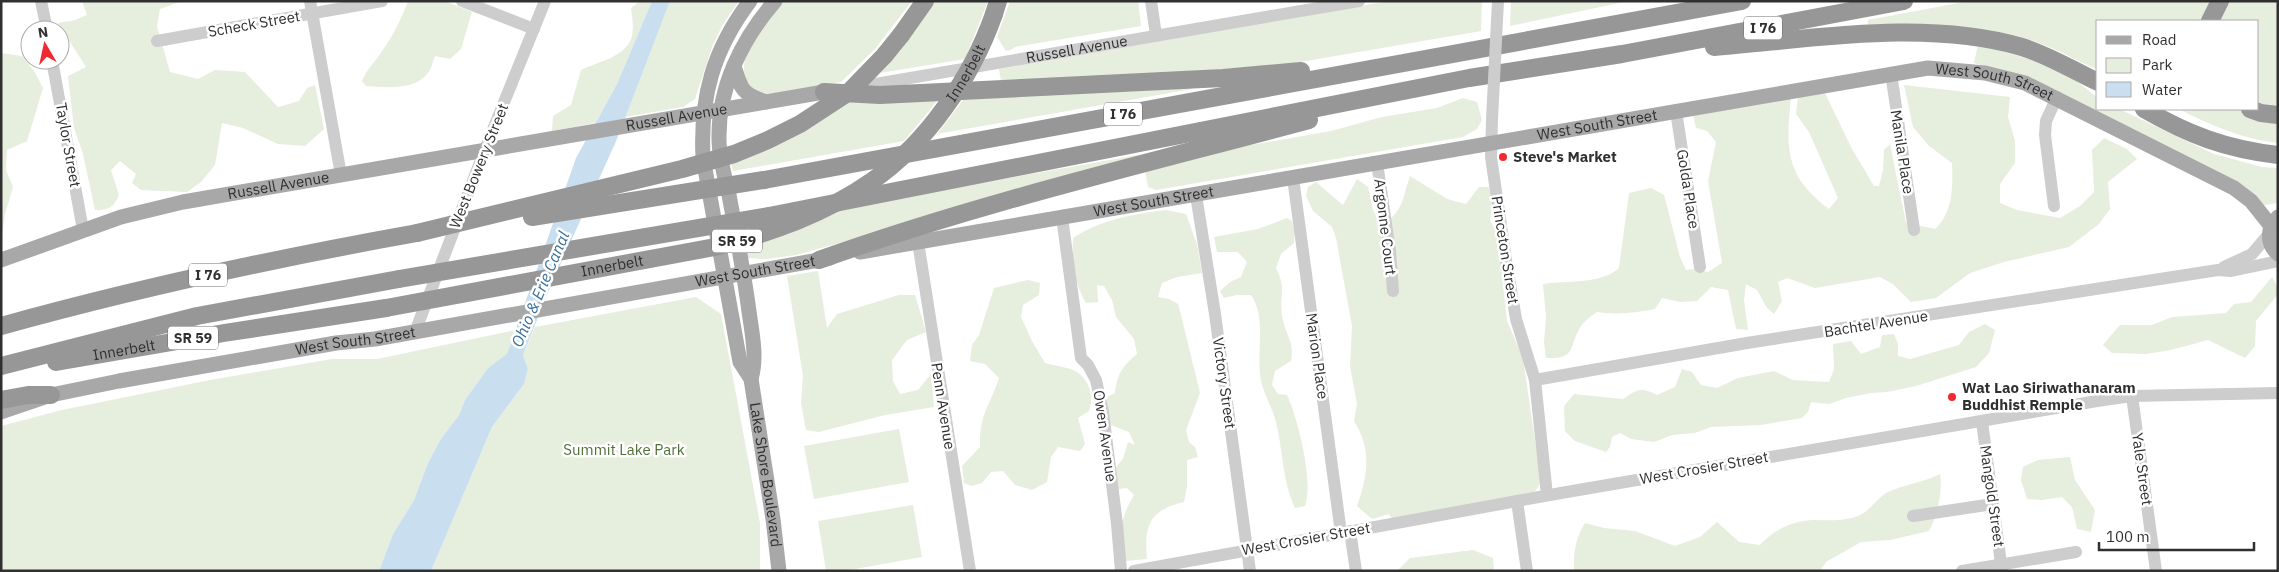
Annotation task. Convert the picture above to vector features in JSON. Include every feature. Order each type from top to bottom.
[{"type":"highway","points":[[417,233],[682,169],[734,154],[768,140],[800,124],[849,92],[884,56],[925,1]]},
{"type":"highway","points":[[1574,32],[1699,1]]},
{"type":"highway","name":"I 76","points":[[1,326],[77,305],[241,267],[417,233],[526,218],[764,180],[1482,47],[1742,1]]},
{"type":"highway","name":"I 76","points":[[1,366],[197,316],[399,279],[769,216],[1470,78],[1622,54],[1904,1]]},
{"type":"highway","points":[[2210,20],[2220,1]]},
{"type":"highway","name":"Innerbelt","points":[[1,372],[224,332],[386,308],[715,247],[759,236],[816,213],[882,174],[927,130],[960,84],[983,41],[996,8]]},
{"type":"highway","points":[[1622,54],[1872,34],[1923,33],[1987,39],[2023,48],[2096,81]]},
{"type":"highway","points":[[824,92],[880,95],[1223,78],[1296,71],[1482,47]]},
{"type":"highway","points":[[819,260],[884,236],[1155,160],[1470,78]]},
{"type":"highway","points":[[2146,110],[2177,127],[2209,141],[2233,148],[2278,155]]},
{"type":"highway","points":[[2255,110],[2278,115]]},
{"type":"highway","points":[[1,400],[51,395]]},
{"type":"main road","name":"Lake Shore Boulevard","points":[[750,1],[735,21],[720,48],[712,74],[703,114],[704,158],[740,362],[751,379],[774,519],[779,571]]},
{"type":"main road","name":"Lake Shore Boulevard","points":[[751,379],[756,363],[744,273],[720,152],[719,127],[721,111],[734,66],[745,41],[775,1]]},
{"type":"main road","points":[[734,66],[743,91],[748,96],[767,103]]},
{"type":"main road","name":"West South Street","points":[[1,412],[51,395],[336,343],[376,339],[918,242],[1928,68],[1967,70],[2014,79],[2057,97],[2234,188],[2251,201],[2273,226],[2272,247],[2278,254]]},
{"type":"main road","name":"Russell Avenue","points":[[1,260],[129,215],[183,202],[484,152],[824,92]]},
{"type":"street","points":[[41,1],[45,20]]},
{"type":"street","name":"Scheck Street","points":[[157,41],[312,8],[382,1]]},
{"type":"street","points":[[462,1],[534,29]]},
{"type":"street","name":"West Bowery Street","points":[[415,332],[484,152],[545,1]]},
{"type":"street","points":[[1151,1],[1156,35]]},
{"type":"street","name":"Russell Avenue","points":[[824,92],[1335,3],[1359,1]]},
{"type":"street","name":"Princeton Street","points":[[1498,1],[1492,119],[1493,175],[1514,311],[1535,380],[1548,495]]},
{"type":"street","points":[[312,8],[341,175]]},
{"type":"street","name":"Taylor Street","points":[[54,70],[83,230]]},
{"type":"street","name":"Manila Place","points":[[1891,73],[1914,230]]},
{"type":"street","points":[[2054,206],[2045,135],[2046,121],[2057,97]]},
{"type":"street","name":"Golda Place","points":[[1676,111],[1700,267]]},
{"type":"street","name":"Argonne Court","points":[[1378,164],[1390,251],[1393,291]]},
{"type":"street","name":"Marion Place","points":[[1293,178],[1346,532],[1356,571]]},
{"type":"street","name":"Victory Street","points":[[1196,195],[1215,314],[1250,571]]},
{"type":"street","name":"Owen Avenue","points":[[1062,218],[1081,358],[1088,365],[1096,380],[1103,412],[1121,571]]},
{"type":"street","name":"Bachtel Avenue","points":[[2218,270],[2252,254],[2273,226]]},
{"type":"street","name":"Penn Avenue","points":[[918,242],[970,571]]},
{"type":"street","name":"Bachtel Avenue","points":[[1535,380],[1747,343],[2218,270],[2231,271],[2278,261]]},
{"type":"street","name":"West Crosier Street","points":[[1134,571],[1517,500],[2132,396],[2278,394]]},
{"type":"street","name":"Yale Street","points":[[2132,396],[2156,571]]},
{"type":"street","name":"Mangold Street","points":[[1982,422],[2002,568]]},
{"type":"street","points":[[1517,500],[1527,571]]},
{"type":"street","points":[[1913,516],[1993,504]]},
{"type":"street","points":[[1962,571],[2002,568],[2076,552]]},
{"type":"green space","points":[[82,1],[182,1],[160,9],[157,26],[170,72],[198,79],[215,70],[245,72],[278,107],[299,101],[307,88],[315,85],[324,129],[305,146],[278,144],[243,128],[222,123],[215,165],[201,182],[187,192],[141,190],[132,183],[136,174],[120,161],[111,170],[119,195],[117,199],[110,207],[95,210],[83,154],[74,128],[68,76],[86,67],[70,42],[70,21],[87,15]]},
{"type":"green space","points":[[445,1],[472,12],[461,49],[450,59],[435,56],[431,68],[415,83],[398,87],[366,86],[362,81],[364,77],[390,39],[408,2]]},
{"type":"green space","points":[[640,1],[652,1],[617,84],[595,123],[552,131],[553,116],[571,105],[581,70],[611,58],[629,43],[633,29],[631,8]]},
{"type":"green space","points":[[670,1],[739,1],[723,24],[712,47],[695,99],[683,107],[625,117]]},
{"type":"green space","points":[[781,1],[912,1],[875,49],[841,82],[756,95],[743,78],[745,56]]},
{"type":"green space","points":[[935,1],[988,1],[965,59],[880,73],[900,51]]},
{"type":"green space","points":[[1010,1],[1138,1],[1141,26],[1015,47],[1006,51],[997,37]]},
{"type":"green space","points":[[1389,1],[1482,1],[1481,31],[1283,65],[1195,72],[1001,81],[999,69]]},
{"type":"green space","points":[[1511,1],[1629,1],[1510,26]]},
{"type":"green space","points":[[1969,1],[2212,1],[2203,20],[2096,20],[2096,69],[2046,46],[2013,35],[1959,28],[1868,26],[1868,20]]},
{"type":"green space","points":[[2228,1],[2278,1],[2278,106],[2259,103],[2259,20],[2218,20]]},
{"type":"green space","points":[[1978,44],[2029,59],[2074,79],[2096,96],[2096,110],[2121,110],[2214,154],[2262,167],[2278,168],[2278,203],[2259,206],[2023,77],[1974,63]]},
{"type":"green space","points":[[1,53],[20,56],[20,70],[33,70],[43,88],[27,141],[7,150],[6,170],[13,187],[5,214],[1,244]]},
{"type":"green space","points":[[1192,83],[1192,89],[937,134],[967,95]]},
{"type":"green space","points":[[1904,85],[2010,97],[2008,117],[2015,141],[2015,163],[2000,184],[2000,203],[2017,210],[2060,218],[2080,206],[2094,192],[2092,150],[2104,138],[2127,149],[2137,159],[2108,182],[2110,209],[2099,224],[2069,247],[2004,262],[1970,273],[1936,298],[1911,302],[1893,284],[1880,277],[1815,288],[1787,278],[1778,282],[1782,301],[1774,314],[1767,308],[1757,290],[1746,284],[1744,300],[1748,330],[1736,329],[1728,290],[1711,287],[1697,301],[1680,302],[1662,298],[1655,309],[1626,313],[1597,312],[1582,325],[1568,353],[1556,358],[1546,358],[1544,342],[1546,317],[1543,284],[1593,279],[1602,277],[1619,268],[1629,193],[1651,188],[1664,195],[1680,257],[1686,270],[1695,269],[1708,272],[1722,263],[1708,181],[1716,142],[1707,131],[1696,128],[1693,115],[1791,97],[1788,131],[1791,159],[1803,185],[1829,209],[1838,198],[1809,132],[1796,114],[1798,97],[1825,93],[1851,147],[1874,186],[1879,186],[1883,170],[1884,150],[1890,144],[1906,223],[1935,229],[1941,223],[1949,207],[1952,190],[1952,163],[1929,146],[1913,127]]},
{"type":"green space","points":[[941,96],[904,141],[733,171],[731,163],[852,99]]},
{"type":"green space","points":[[1463,98],[1477,102],[1482,120],[1477,129],[1463,137],[1156,190],[1148,187],[1145,170],[1188,156],[1331,131],[1382,117],[1437,108]]},
{"type":"green space","points":[[2181,110],[2243,110],[2255,116],[2278,118],[2278,143],[2252,138],[2202,120]]},
{"type":"green space","points":[[1194,145],[796,255],[766,259],[747,258],[743,248],[787,235],[851,206]]},
{"type":"green space","points":[[1410,176],[1447,199],[1466,204],[1479,187],[1489,187],[1493,204],[1490,220],[1500,239],[1507,321],[1523,358],[1541,482],[1534,493],[1392,519],[1389,514],[1372,519],[1357,506],[1366,473],[1366,452],[1360,431],[1354,421],[1357,404],[1350,366],[1352,326],[1336,238],[1332,227],[1313,211],[1306,196],[1308,187],[1316,182],[1343,205],[1357,179],[1368,187],[1373,210],[1381,226],[1398,210]]},
{"type":"green space","points":[[1166,210],[1186,214],[1197,244],[1202,273],[1177,277],[1162,283],[1158,297],[1169,299],[1178,304],[1180,311],[1200,393],[1186,430],[1189,442],[1195,447],[1198,457],[1187,460],[1187,486],[1184,502],[1163,510],[1151,521],[1147,537],[1147,559],[1125,561],[1122,527],[1125,513],[1134,495],[1127,488],[1119,489],[1114,484],[1115,468],[1123,459],[1128,442],[1135,445],[1129,432],[1108,424],[1105,406],[1108,396],[1115,393],[1121,371],[1137,354],[1134,339],[1116,317],[1112,300],[1104,286],[1097,285],[1098,302],[1086,303],[1079,288],[1075,272],[1073,238],[1106,222]]},
{"type":"green space","points":[[1287,218],[1292,221],[1295,231],[1294,243],[1281,254],[1276,268],[1282,287],[1281,308],[1283,321],[1292,348],[1292,354],[1291,361],[1275,371],[1272,385],[1278,394],[1287,395],[1296,419],[1304,451],[1308,482],[1307,495],[1305,506],[1295,508],[1285,476],[1276,422],[1261,380],[1259,364],[1260,323],[1256,303],[1251,295],[1236,295],[1224,298],[1220,291],[1230,282],[1241,277],[1247,262],[1238,252],[1217,252],[1214,237],[1258,229]]},
{"type":"green space","points":[[818,271],[827,328],[837,314],[899,295],[915,295],[926,332],[907,340],[892,360],[893,381],[900,394],[918,390],[931,374],[934,407],[885,415],[819,432],[806,430],[801,403],[803,376],[787,276]]},
{"type":"green space","points":[[2272,277],[2278,288],[2278,294],[2256,321],[2255,346],[2245,358],[2208,340],[2171,350],[2146,354],[2112,353],[2103,345],[2120,325],[2152,325],[2172,317],[2226,313],[2234,304],[2251,302]]},
{"type":"green space","points":[[1028,280],[1040,283],[1039,295],[1023,305],[1021,317],[1032,341],[1045,363],[1077,372],[1085,380],[1090,390],[1089,411],[1078,418],[1085,444],[1080,451],[1058,447],[1051,457],[1047,482],[1032,490],[1015,485],[1003,471],[991,472],[982,483],[972,486],[964,483],[962,466],[980,447],[983,418],[999,378],[985,364],[970,361],[972,345],[979,335],[994,288]]},
{"type":"green space","name":"Summit Lake Park","points":[[696,297],[721,314],[760,523],[760,571],[431,571],[492,427],[524,384],[528,369],[523,355],[535,327]]},
{"type":"green space","points":[[1985,324],[1995,330],[1989,353],[1976,367],[1916,386],[1846,398],[1829,404],[1811,402],[1808,412],[1802,418],[1761,425],[1711,427],[1695,433],[1672,435],[1654,442],[1631,439],[1620,433],[1612,437],[1610,447],[1606,452],[1575,441],[1565,431],[1564,406],[1574,394],[1623,399],[1636,391],[1643,390],[1657,395],[1675,387],[1682,369],[1692,372],[1701,385],[1717,388],[1738,378],[1774,371],[1793,380],[1829,382],[1834,369],[1833,344],[1851,341],[1861,354],[1880,347],[1882,335],[1894,334],[1898,344],[1898,356],[1910,359],[1959,345],[1969,332]]},
{"type":"green space","points":[[516,330],[507,355],[488,368],[465,400],[459,415],[441,440],[428,463],[414,500],[393,534],[379,571],[1,571],[1,426],[62,410],[210,380],[332,359],[377,359]]},
{"type":"green space","points":[[899,429],[909,482],[814,499],[804,446]]},
{"type":"green space","points":[[2070,457],[2075,480],[2095,510],[2091,532],[2077,529],[2072,507],[2062,497],[2042,500],[2027,499],[2021,480],[2023,467],[2038,460]]},
{"type":"green space","points":[[1940,474],[1939,503],[1929,531],[1890,540],[1861,542],[1826,562],[1820,571],[1574,571],[1576,546],[1579,534],[1585,523],[1604,528],[1635,531],[1675,546],[1700,537],[1717,522],[1739,542],[1760,545],[1772,534],[1791,524],[1814,520],[1843,520],[1860,515],[1886,493]]},
{"type":"green space","points":[[913,505],[922,557],[844,571],[826,571],[818,521]]},
{"type":"green space","points":[[1473,550],[1493,558],[1494,571],[1397,571],[1410,558]]},
{"type":"water","name":"Ohio & Erie Canal","points":[[652,1],[670,1],[617,139],[549,290],[523,355],[528,369],[524,384],[492,427],[431,571],[379,571],[393,534],[414,500],[428,463],[441,439],[459,415],[465,400],[488,368],[507,354],[576,158],[617,84]]},
{"type":"place","name":"Steve's Market","points":[[1503,157]]},
{"type":"place","name":"Wat Lao Siriwathanaram Buddhist Remple","points":[[1952,397]]}]
